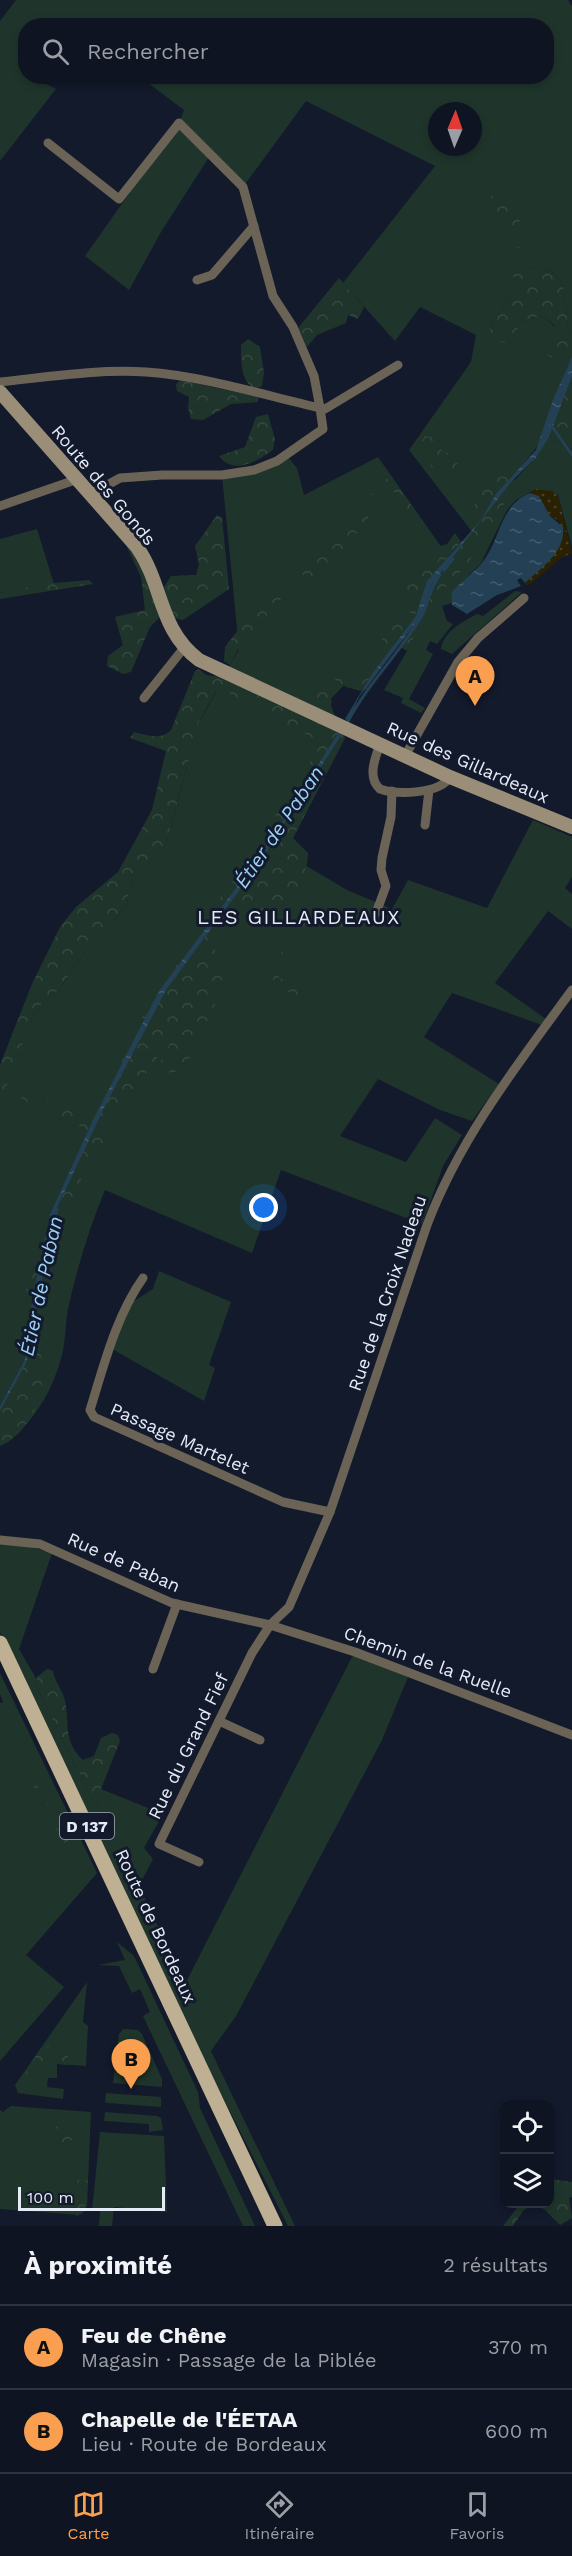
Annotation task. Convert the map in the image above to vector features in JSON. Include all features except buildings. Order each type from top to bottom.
[{"type":"main road","name":"Route de Bordeaux","points":[[0,1643],[275,2226]]},
{"type":"street","points":[[48,143],[119,199],[179,123],[243,187],[273,296],[293,327],[314,376],[323,429],[277,461],[254,470],[222,475],[120,478],[91,494]]},
{"type":"street","points":[[197,280],[212,275],[254,226]]},
{"type":"street","points":[[0,382],[89,373],[146,372],[195,380],[325,409],[398,365]]},
{"type":"street","name":"Route des Gonds","points":[[0,392],[78,479],[144,558],[169,628],[183,648],[199,660],[345,727]]},
{"type":"street","points":[[0,506],[78,479]]},
{"type":"street","points":[[405,756],[464,655],[478,638],[524,598]]},
{"type":"street","points":[[144,698],[183,648]]},
{"type":"street","name":"Rue des Gillardeaux","points":[[345,727],[450,777],[572,827]]},
{"type":"street","points":[[380,744],[374,765],[374,782],[380,789],[429,790],[447,781],[450,777]]},
{"type":"street","points":[[425,825],[429,790]]},
{"type":"street","points":[[376,913],[386,886],[381,870],[391,818],[392,791]]},
{"type":"street","name":"Rue de la Croix Nadeau","points":[[270,1625],[289,1607],[330,1512],[444,1181],[472,1130],[571,993]]},
{"type":"street","name":"Passage Martelet","points":[[144,1278],[132,1293],[108,1351],[90,1410],[94,1417],[284,1502],[330,1512]]},
{"type":"street","name":"Rue de Paban","points":[[0,1540],[40,1544],[177,1604],[270,1625]]},
{"type":"street","points":[[153,1669],[177,1604]]},
{"type":"street","name":"Rue du Grand Fief","points":[[199,1862],[159,1844],[252,1653],[270,1625]]},
{"type":"street","name":"Chemin de la Ruelle","points":[[270,1625],[378,1660],[572,1735]]},
{"type":"street","points":[[219,1721],[260,1740]]},
{"type":"green space","points":[[16,0],[568,0],[572,6],[572,333],[568,325],[563,283],[550,270],[531,268],[517,260],[517,284],[490,328],[544,316],[555,327],[568,366],[539,444],[492,504],[536,458],[549,435],[552,439],[568,445],[572,450],[572,547],[558,495],[532,491],[516,500],[507,510],[481,563],[451,593],[452,603],[442,606],[447,621],[453,624],[437,644],[430,641],[426,650],[433,654],[409,699],[425,708],[421,713],[401,703],[403,698],[384,690],[407,651],[399,646],[421,616],[473,533],[409,450],[471,362],[476,335],[420,307],[395,341],[343,283],[435,166],[306,101],[243,187],[211,154],[161,232],[129,290],[85,256],[179,123],[184,110],[149,84],[554,84],[554,18],[18,18],[18,84],[46,84],[56,89],[0,161],[0,21]]},
{"type":"green space","points":[[490,196],[502,199],[517,209],[525,245],[518,248],[500,219],[487,219],[481,209],[484,198]]},
{"type":"green space","points":[[517,260],[531,268],[550,270],[563,283],[568,325],[572,333],[572,450],[568,445],[552,439],[544,424],[568,366],[545,354],[555,326],[544,316],[517,322],[518,337],[510,343],[493,341],[490,328],[517,284],[509,268]]},
{"type":"green space","points":[[339,278],[364,307],[358,319],[348,315],[346,323],[317,335],[307,347],[298,328]]},
{"type":"green space","points":[[248,339],[260,347],[264,373],[262,386],[254,389],[246,380],[241,363],[241,345]]},
{"type":"green space","points":[[181,380],[258,397],[258,402],[231,404],[203,420],[191,419],[188,408],[189,397],[177,391],[176,384]]},
{"type":"green space","points":[[268,414],[275,439],[273,450],[253,462],[238,466],[225,462],[219,456],[245,447],[256,417]]},
{"type":"green space","points":[[425,436],[436,438],[443,453],[458,453],[457,470],[449,475],[432,468],[428,457],[421,454],[420,445]]},
{"type":"green space","points":[[288,457],[297,468],[304,495],[378,457],[449,558],[416,616],[366,690],[347,682],[329,701],[336,718],[229,667],[239,649],[222,475]]},
{"type":"green space","points":[[391,476],[440,546],[447,544],[455,533],[461,542],[427,581],[414,619],[401,597],[403,591],[416,576],[439,560],[436,552],[394,492],[387,493],[335,562],[309,579],[301,573],[301,568],[340,539],[375,490]]},
{"type":"green space","points":[[506,476],[514,480],[516,485],[480,545],[460,573],[434,596],[424,625],[417,635],[404,648],[399,646],[421,616],[432,584],[472,531],[475,500],[483,485],[492,477]]},
{"type":"green space","points":[[217,515],[222,518],[229,589],[183,620],[173,618],[164,587],[171,576],[196,575],[199,564],[195,546]]},
{"type":"green space","points":[[37,529],[54,584],[0,593],[0,539]]},
{"type":"green space","points":[[132,542],[144,558],[160,617],[150,627],[131,672],[123,674],[107,666],[108,656],[123,645],[115,617],[145,610],[141,577],[127,547]]},
{"type":"green space","points":[[89,580],[93,584],[0,599],[0,593],[42,584]]},
{"type":"green space","points":[[273,588],[280,589],[281,599],[237,651],[230,665],[224,661],[225,647],[245,621],[261,609]]},
{"type":"green space","points":[[515,591],[522,592],[452,654],[441,649],[445,637],[454,628],[477,614],[483,616]]},
{"type":"green space","points":[[398,620],[410,624],[361,691],[346,687],[330,677],[330,674],[356,683],[365,679],[378,660],[386,630]]},
{"type":"green space","points":[[199,669],[206,675],[224,677],[342,732],[345,738],[293,838],[308,853],[300,885],[273,920],[265,928],[258,928],[232,956],[222,949],[226,945],[235,943],[253,926],[239,912],[232,915],[213,955],[197,944],[220,898],[274,828],[274,817],[322,743],[223,690],[216,691],[199,722],[166,844],[131,884],[126,907],[89,947],[57,992],[45,999],[32,1018],[0,1104],[0,1065],[32,984],[60,927],[76,907],[118,872],[152,810],[166,751],[130,738],[134,732],[158,736],[171,730],[195,671]]},
{"type":"green space","points":[[224,677],[339,732],[257,860],[192,948],[257,864],[342,732],[345,738],[285,853],[347,890],[392,909],[408,880],[487,908],[533,820],[572,837],[572,877],[565,888],[572,894],[572,929],[548,911],[495,983],[546,1019],[542,1025],[452,993],[424,1037],[499,1084],[472,1121],[440,1110],[378,1079],[340,1136],[406,1162],[435,1118],[462,1135],[443,1166],[422,1224],[281,1170],[252,1253],[105,1190],[75,1279],[68,1309],[63,1349],[54,1380],[42,1404],[7,1443],[0,1439],[0,1410],[27,1361],[35,1302],[55,1212],[102,1108],[162,991],[190,952],[159,991],[92,1123],[50,1214],[32,1300],[25,1359],[0,1406],[0,1095],[32,1018],[45,999],[57,992],[89,947],[126,907],[131,884],[166,844],[187,767],[181,756]]},
{"type":"green space","points":[[320,687],[331,698],[331,706],[327,714],[296,699],[299,692]]},
{"type":"green space","points":[[316,912],[345,915],[349,922],[348,928],[342,931],[332,928],[312,933],[304,928],[303,921]]},
{"type":"green space","points":[[293,947],[296,955],[294,960],[287,956],[275,974],[286,982],[290,976],[298,990],[298,997],[277,986],[268,970],[285,948]]},
{"type":"green space","points":[[189,951],[222,975],[222,989],[184,1071],[164,1073],[156,1071],[168,1047],[182,1027],[178,1023],[173,1025],[152,1068],[136,1083],[125,1105],[108,1127],[97,1133],[107,1144],[95,1156],[83,1174],[74,1199],[59,1218],[58,1238],[43,1295],[32,1297],[26,1291],[32,1265],[121,1066],[123,1054],[159,985]]},
{"type":"green space","points":[[24,1092],[94,1120],[88,1130],[21,1099]]},
{"type":"green space","points":[[159,1271],[231,1302],[209,1365],[215,1368],[204,1401],[112,1349],[131,1303],[153,1289]]},
{"type":"green space","points":[[34,1346],[40,1353],[43,1367],[38,1402],[19,1433],[0,1446],[0,1411]]},
{"type":"green space","points":[[0,1543],[24,1545],[52,1553],[19,1649],[37,1680],[36,1686],[92,1799],[101,1809],[101,1789],[163,1814],[144,1848],[153,1859],[139,1886],[185,1984],[353,1655],[408,1677],[382,1740],[236,2016],[211,2051],[295,2226],[288,2226],[207,2066],[0,1632]]},
{"type":"green space","points":[[47,1669],[53,1671],[63,1694],[69,1738],[76,1753],[83,1760],[94,1756],[101,1738],[112,1733],[118,1735],[120,1741],[101,1789],[102,1810],[92,1799],[36,1686],[37,1677]]},
{"type":"green space","points":[[0,1673],[97,1873],[26,1955],[64,1987],[0,2061],[0,1703],[3,1702],[0,1694]]},
{"type":"green space","points":[[26,1764],[86,1874],[86,1878],[83,1878],[23,1768]]},
{"type":"green space","points":[[117,1942],[134,1956],[198,2092],[200,2108],[255,2226],[243,2226],[143,2016],[150,2012],[140,1989],[132,1993],[119,1966],[98,1965],[125,1960]]},
{"type":"green space","points":[[87,1982],[83,2022],[88,2026],[86,2066],[57,2064],[57,2078],[48,2078],[47,2087],[64,2089],[63,2099],[18,2093],[15,2085]]},
{"type":"green space","points":[[123,2029],[138,2030],[142,2034],[162,2079],[162,2087],[113,2083],[119,2034]]},
{"type":"green space","points":[[44,2045],[66,2053],[70,2062],[68,2065],[59,2064],[53,2059],[43,2074],[34,2079],[27,2075],[26,2070]]},
{"type":"green space","points":[[123,2051],[132,2060],[137,2071],[137,2077],[133,2080],[117,2076],[117,2056]]},
{"type":"green space","points":[[106,2093],[161,2097],[161,2107],[108,2103],[105,2102]]},
{"type":"green space","points":[[11,2106],[91,2112],[87,2206],[80,2215],[0,2209],[0,2110],[3,2112]]},
{"type":"green space","points":[[105,2112],[157,2116],[161,2118],[163,2130],[149,2132],[149,2124],[104,2121]]},
{"type":"green space","points":[[51,2126],[74,2128],[77,2136],[70,2141],[54,2144],[49,2141]]},
{"type":"green space","points":[[100,2132],[164,2136],[167,2212],[114,2207],[112,2226],[99,2226],[100,2211],[92,2211]]},
{"type":"green space","points":[[82,2179],[88,2181],[84,2212],[77,2216],[72,2211],[77,2200],[72,2186],[75,2181]]},
{"type":"green space","points":[[554,2180],[572,2182],[572,2197],[569,2198],[572,2218],[560,2225],[541,2208],[554,2208]]},
{"type":"green space","points":[[517,2208],[527,2208],[513,2226],[503,2226]]},
{"type":"sand","points":[[535,489],[552,491],[558,496],[572,553],[561,558],[528,586],[525,583],[553,557],[564,533],[559,521],[550,516],[539,496],[530,493]]},
{"type":"water","points":[[572,357],[572,376],[549,437],[536,458],[511,482],[432,584],[421,616],[359,697],[348,721],[345,719],[372,674],[416,616],[427,581],[481,520],[496,494],[536,450],[553,400]]},
{"type":"water","points":[[530,493],[539,496],[550,516],[563,527],[563,536],[557,552],[525,583],[521,578],[517,580],[521,586],[497,595],[467,614],[452,605],[451,593],[488,555],[512,506]]},
{"type":"water","points":[[339,732],[342,734],[260,862],[166,990],[104,1108],[55,1212],[38,1287],[27,1361],[0,1411],[0,1406],[25,1359],[32,1300],[50,1214],[93,1120],[159,991],[257,860]]},
{"type":"waterway","points":[[551,425],[572,455]]},
{"type":"waterway","name":"Étier de Paban","points":[[444,570],[453,559]]},
{"type":"waterway","name":"Étier de Paban","points":[[347,723],[364,695],[421,617],[440,575]]},
{"type":"waterway","name":"Étier de Paban","points":[[29,1343],[36,1297],[57,1209]]},
{"type":"place","name":"Feu de Chêne","points":[[475,706]]},
{"type":"place","name":"Chapelle de l'ÉETAA","points":[[131,2089]]},
{"type":"district","name":"LES GILLARDEAUX","points":[[299,917]]}]
